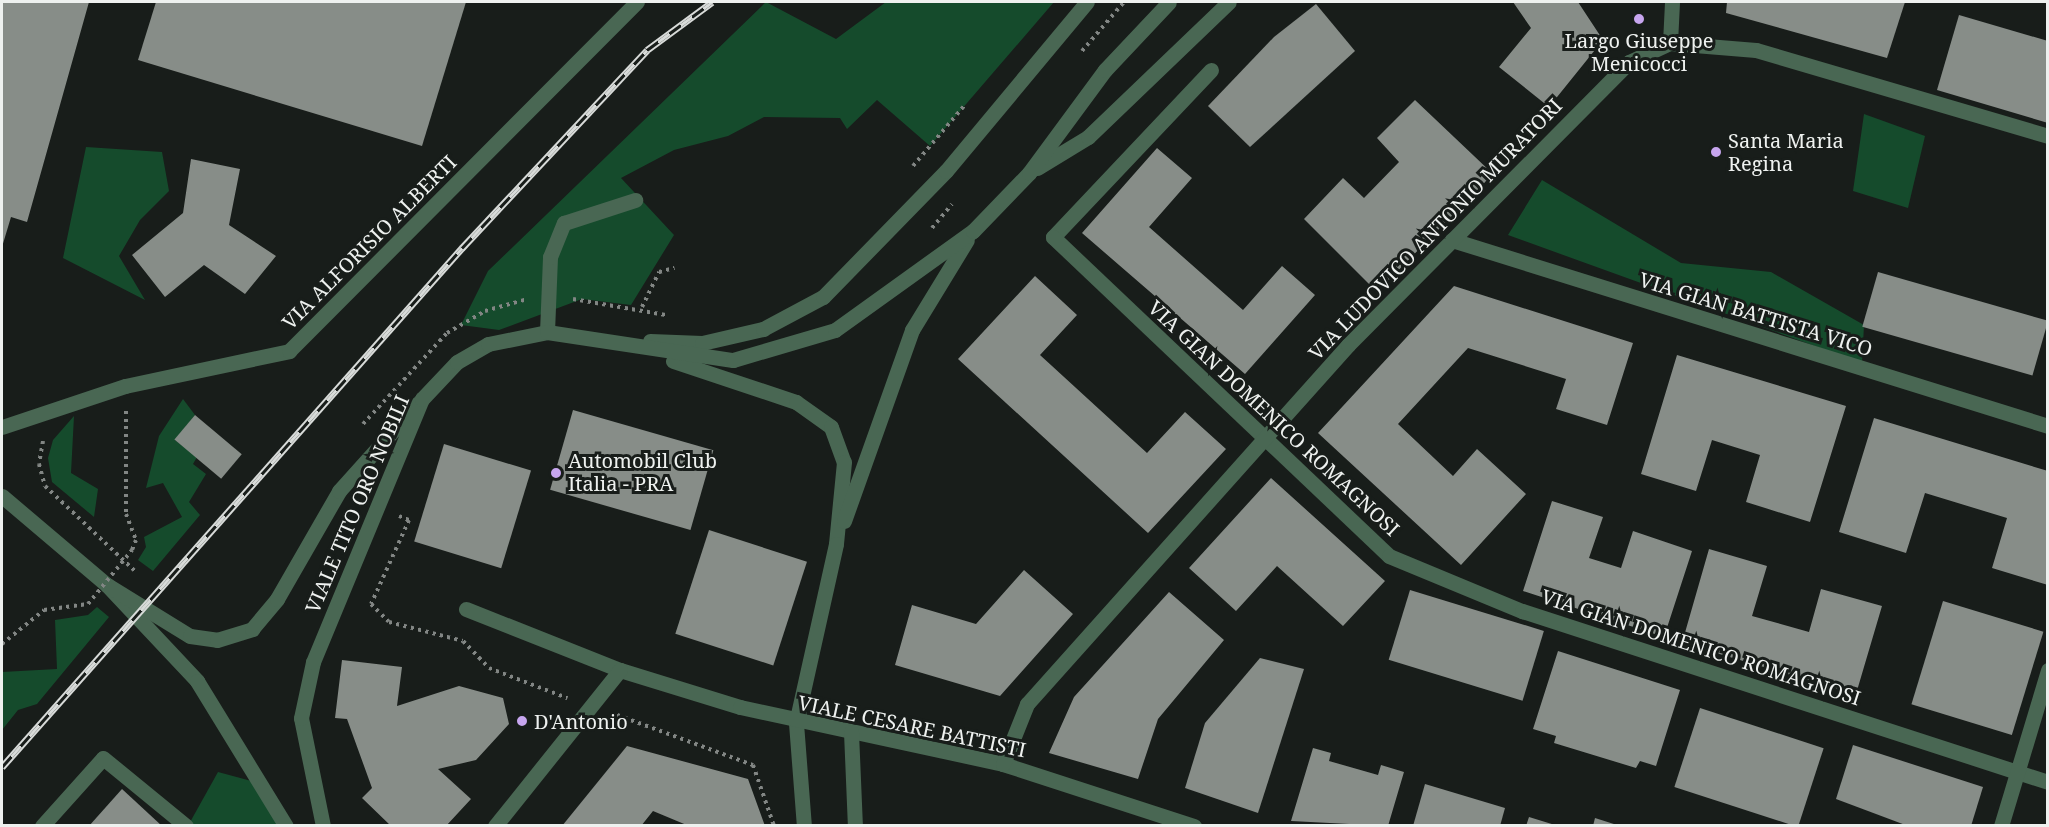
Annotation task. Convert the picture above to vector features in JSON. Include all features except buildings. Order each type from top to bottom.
[{"type":"street","name":"VIA ALFORISIO ALBERTI","points":[[2,427],[125,387],[289,351],[637,2]]},
{"type":"street","points":[[608,339],[702,343],[763,329],[823,297],[946,171],[1087,2]]},
{"type":"street","name":"VIALE TITO ORO NOBILI","points":[[323,825],[301,718],[314,662],[422,399],[457,362],[488,344],[547,332],[608,339],[696,358],[733,360],[768,354],[835,330],[973,231],[1029,173],[1105,70],[1169,2]]},
{"type":"street","points":[[1029,173],[1088,137],[1229,2]]},
{"type":"street","points":[[1670,43],[1672,2]]},
{"type":"street","name":"VIA LUDOVICO ANTONIO MURATORI","points":[[1003,764],[1027,704],[1264,440],[1452,240],[1629,62],[1670,43],[1756,50],[2048,136]]},
{"type":"street","name":"VIA GIAN DOMENICO ROMAGNOSI","points":[[1211,70],[1053,237],[1264,440],[1389,556],[1522,611],[2048,782]]},
{"type":"street","points":[[547,332],[550,257],[564,224],[635,200]]},
{"type":"street","name":"VIALE TITO ORO NOBILI","points":[[804,825],[795,723],[836,544],[912,330],[973,231]]},
{"type":"street","name":"VIA GIAN BATTISTA VICO","points":[[1452,240],[2048,426]]},
{"type":"street","name":"VIALE TITO ORO NOBILI","points":[[608,339],[796,402],[822,419],[844,462],[836,544]]},
{"type":"street","points":[[106,585],[190,636],[217,640],[252,629],[277,599],[339,490],[365,455],[422,399]]},
{"type":"street","points":[[2,496],[106,585],[197,681],[286,825]]},
{"type":"street","name":"VIALE CESARE BATTISTI","points":[[466,609],[620,670],[795,723],[851,732],[1003,764],[1194,825]]},
{"type":"street","points":[[495,825],[620,670]]},
{"type":"street","points":[[2001,825],[2048,670]]},
{"type":"street","points":[[851,732],[855,825]]},
{"type":"street","points":[[42,825],[103,758],[186,825]]},
{"type":"path","points":[[909,171],[968,102]]},
{"type":"path","points":[[642,308],[658,272],[674,268]]},
{"type":"path","points":[[2,644],[44,610],[88,603],[132,550],[136,540],[126,514],[126,401]]},
{"type":"green space","points":[[766,2],[836,39],[886,2],[1054,2],[930,146],[877,100],[847,129],[840,118],[764,117],[728,136],[674,150],[621,178],[674,235],[631,305],[582,299],[499,330],[461,325],[488,271]]},
{"type":"green space","points":[[1864,114],[1925,136],[1908,208],[1853,191]]},
{"type":"green space","points":[[86,147],[162,152],[169,191],[140,220],[119,256],[145,300],[63,258]]},
{"type":"green space","points":[[1542,180],[1681,263],[1771,272],[1864,325],[1862,363],[1508,235]]},
{"type":"green space","points":[[183,399],[195,415],[175,440],[197,457],[193,464],[206,474],[189,502],[200,515],[153,571],[138,560],[146,547],[144,537],[182,517],[163,483],[146,488],[159,436]]},
{"type":"green space","points":[[74,416],[71,473],[98,489],[94,517],[52,482],[48,458],[53,440]]},
{"type":"green space","points":[[97,607],[109,617],[37,704],[18,710],[2,730],[2,672],[57,669],[55,620],[88,615]]},
{"type":"green space","points":[[218,772],[266,785],[290,825],[189,824]]},
{"type":"railway","points":[[2,767],[462,248],[647,50],[712,2]]},
{"type":"place","name":"Largo Giuseppe Menicocci","points":[[1639,19]]},
{"type":"place","name":"Santa Maria Regina","points":[[1716,152]]},
{"type":"place","name":"Automobil Club Italia - PRA","points":[[556,473]]},
{"type":"place","name":"D'Antonio","points":[[522,721]]}]
